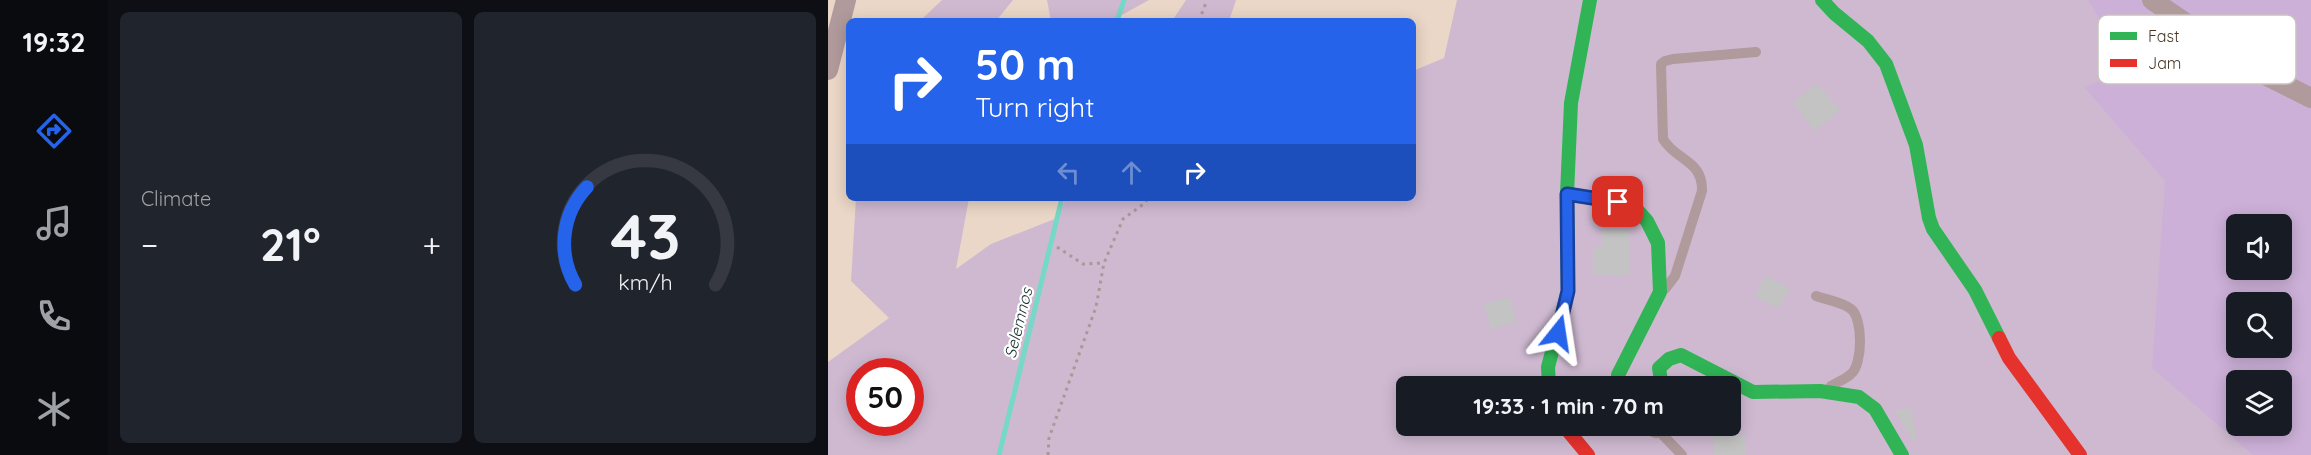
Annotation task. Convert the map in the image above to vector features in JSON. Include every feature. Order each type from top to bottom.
[{"type":"street","points":[[828,70],[846,0]]},
{"type":"street","points":[[1548,376],[1548,367],[1568,291],[1567,194],[1571,103],[1590,0]]},
{"type":"street","points":[[1822,0],[1834,13],[1868,40],[1886,64],[1916,145],[1933,229],[1975,290],[2009,358],[2080,455]]},
{"type":"street","points":[[2152,0],[2174,15]]},
{"type":"street","points":[[2283,84],[2311,98]]},
{"type":"street","points":[[1567,194],[1618,202],[1638,212],[1647,221],[1658,243],[1660,292],[1618,376]]},
{"type":"street","points":[[1659,376],[1659,368],[1669,359],[1681,355],[1722,376]]},
{"type":"street","points":[[1741,386],[1753,392],[1820,391],[1859,397],[1875,409],[1902,455]]},
{"type":"street","points":[[1572,436],[1588,455]]},
{"type":"lane","points":[[1660,292],[1675,276],[1702,191],[1702,182],[1696,168],[1668,146],[1663,139],[1661,64],[1673,59],[1756,52]]},
{"type":"lane","points":[[1816,296],[1849,307],[1856,313],[1860,350],[1858,364],[1852,374],[1820,391]]},
{"type":"lane","points":[[1665,436],[1682,455]]},
{"type":"path","points":[[1200,18],[1207,0]]},
{"type":"path","points":[[1048,455],[1049,438],[1096,307],[1104,263],[1123,219],[1146,201]]},
{"type":"path","points":[[1057,247],[1083,264],[1104,263]]},
{"type":"shaded area","points":[[942,0],[1013,0],[998,18],[923,18]]},
{"type":"shaded area","points":[[1047,0],[1149,0],[1116,18],[1050,18]]},
{"type":"shaded area","points":[[1186,0],[1236,0],[1230,18],[1174,18]]},
{"type":"shaded area","points":[[1457,0],[2311,0],[2311,455],[828,455],[828,362],[889,318],[851,281],[856,201],[968,201],[956,269],[991,244],[1057,218],[1065,201],[1416,201],[1416,70],[1444,58]]},
{"type":"shaded area","points":[[2088,0],[2311,0],[2311,455],[2253,455],[2231,436],[2292,436],[2292,370],[2226,370],[2226,432],[2152,368],[2165,181],[2085,88],[2098,81],[2098,84],[2296,84],[2296,15],[2098,16]]},
{"type":"building","points":[[1817,83],[1840,110],[1815,131],[1793,103]]},
{"type":"building","points":[[1602,229],[1629,229],[1629,276],[1593,276],[1593,248],[1601,248]]},
{"type":"building","points":[[1765,276],[1790,288],[1779,309],[1755,296]]},
{"type":"building","points":[[1510,297],[1516,322],[1491,329],[1484,304]]},
{"type":"building","points":[[1911,408],[1917,440],[1913,441],[1895,411]]},
{"type":"building","points":[[1746,435],[1746,455],[1714,455],[1714,436]]},
{"type":"waterway","name":"Selemnos","points":[[1118,18],[1124,0]]},
{"type":"waterway","name":"Selemnos","points":[[999,455],[1061,201]]},
{"type":"traffic: fast","points":[[1548,376],[1548,367],[1568,291],[1567,194],[1571,103],[1590,0]]},
{"type":"traffic: fast","points":[[1822,0],[1868,41],[1886,64],[1916,145],[1933,229],[1975,290],[1999,338]]},
{"type":"traffic: fast","points":[[1567,194],[1618,202],[1638,211],[1647,221],[1658,243],[1660,292],[1618,376]]},
{"type":"traffic: fast","points":[[1660,376],[1659,368],[1669,359],[1681,355],[1722,376]]},
{"type":"traffic: fast","points":[[1741,386],[1753,392],[1820,391],[1859,397],[1875,409],[1902,455]]},
{"type":"traffic: jam","points":[[1999,338],[2009,358],[2080,455]]},
{"type":"traffic: jam","points":[[1572,436],[1588,455]]},
{"type":"route","points":[[1558,333],[1568,291],[1567,194],[1618,202]]}]
